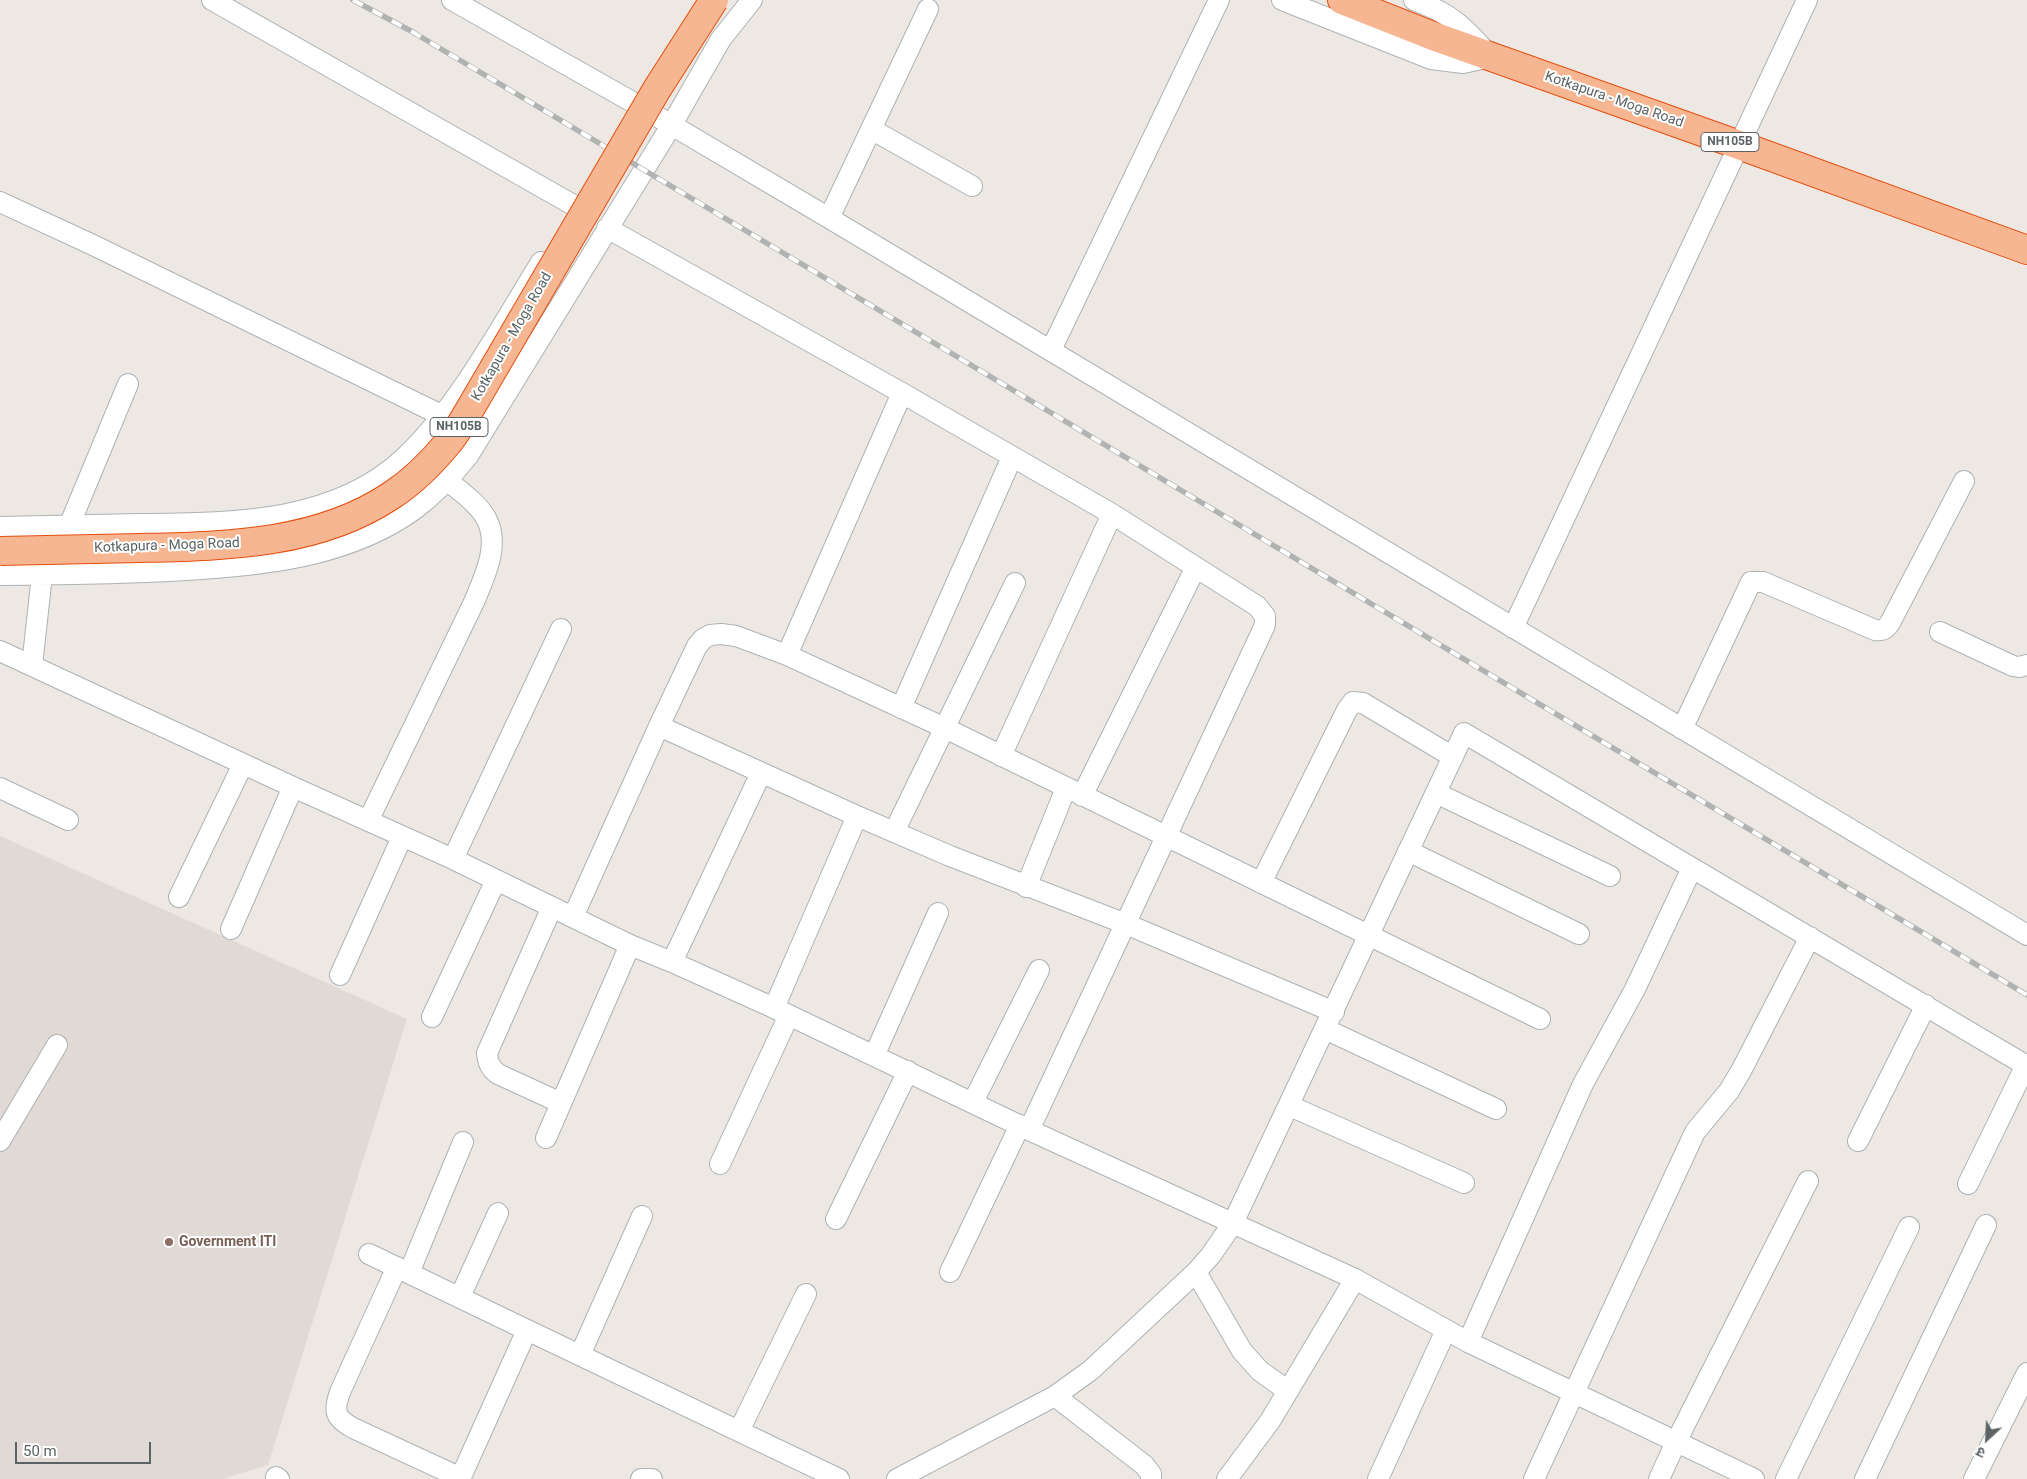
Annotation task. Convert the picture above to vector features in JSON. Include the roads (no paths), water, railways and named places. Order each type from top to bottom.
[{"type":"highway","name":"Kotkapura - Moga Road","points":[[0,551],[228,545],[278,539],[326,526],[361,512],[392,495],[420,472],[448,443],[470,409],[657,89],[714,0]]},
{"type":"highway","name":"Kotkapura - Moga Road","points":[[1342,0],[1433,36],[2027,250]]},
{"type":"street","points":[[212,0],[575,206]]},
{"type":"street","points":[[452,0],[636,104],[829,218],[2027,935]]},
{"type":"street","points":[[0,527],[184,523],[263,519],[301,511],[349,495],[374,482],[405,458],[441,415],[472,373],[575,206],[607,148],[636,104],[686,20],[701,0]]},
{"type":"street","points":[[0,575],[156,573],[291,560],[346,544],[381,529],[414,510],[448,481],[468,456],[671,126],[721,39],[752,0]]},
{"type":"street","points":[[1051,350],[1219,0]]},
{"type":"street","points":[[1282,0],[1431,59],[1463,63],[1491,57],[1464,26],[1448,15],[1414,0]]},
{"type":"street","points":[[1514,628],[1807,0]]},
{"type":"street","points":[[829,218],[928,9]]},
{"type":"street","points":[[871,129],[972,186]]},
{"type":"street","points":[[0,202],[93,245],[441,415]]},
{"type":"street","points":[[607,228],[902,393],[1112,514],[1195,569],[1257,606],[1265,616],[1266,621],[1165,836],[1126,924],[950,1272]]},
{"type":"street","points":[[69,526],[128,384]]},
{"type":"street","points":[[786,655],[902,393]]},
{"type":"street","points":[[901,708],[1012,457]]},
{"type":"street","points":[[368,821],[474,602],[491,553],[490,532],[486,519],[448,481]]},
{"type":"street","points":[[1682,729],[1750,582],[1763,582],[1881,631],[1891,621],[1964,481]]},
{"type":"street","points":[[1001,756],[1112,514]]},
{"type":"street","points":[[1026,887],[1074,792],[1195,569]]},
{"type":"street","points":[[32,666],[42,574]]},
{"type":"street","points":[[894,832],[1015,583]]},
{"type":"street","points":[[453,859],[561,629]]},
{"type":"street","points":[[1940,632],[2013,666],[2024,667],[2027,665]]},
{"type":"street","points":[[573,917],[697,646],[710,635],[721,634],[736,636],[786,655],[945,728],[1540,1019]]},
{"type":"street","points":[[0,651],[453,859],[630,945],[782,1012],[1354,1279],[1468,1342],[1754,1479]]},
{"type":"street","points":[[1261,883],[1347,710],[1353,702],[1363,703],[1453,757]]},
{"type":"street","points":[[659,726],[894,832],[1026,887],[1126,924],[1329,1021],[1496,1109]]},
{"type":"street","points":[[897,1479],[1055,1396],[1091,1370],[1196,1272],[1211,1255],[1233,1223],[1290,1106],[1464,733],[1926,1005],[2026,1066],[1968,1184]]},
{"type":"street","points":[[179,897],[243,764]]},
{"type":"street","points":[[672,962],[762,773]]},
{"type":"street","points":[[231,930],[293,787]]},
{"type":"street","points":[[0,788],[68,820]]},
{"type":"street","points":[[1436,793],[1610,876]]},
{"type":"street","points":[[720,1164],[782,1012],[857,816]]},
{"type":"street","points":[[340,975],[402,837]]},
{"type":"street","points":[[1408,851],[1579,934]]},
{"type":"street","points":[[1468,1342],[1583,1084],[1635,989],[1692,868]]},
{"type":"street","points":[[432,1017],[496,880]]},
{"type":"street","points":[[552,907],[487,1052],[488,1062],[491,1068],[498,1074],[561,1103]]},
{"type":"street","points":[[874,1056],[938,913]]},
{"type":"street","points":[[1534,1479],[1695,1132],[1729,1091],[1737,1078],[1810,937]]},
{"type":"street","points":[[546,1138],[630,945]]},
{"type":"street","points":[[973,1102],[1038,970]]},
{"type":"street","points":[[1858,1141],[1926,1005]]},
{"type":"street","points":[[0,1142],[57,1045]]},
{"type":"street","points":[[836,1219],[908,1071]]},
{"type":"street","points":[[1290,1106],[1464,1183]]},
{"type":"street","points":[[463,1142],[403,1270],[340,1392],[335,1405],[336,1414],[342,1422],[353,1428],[460,1479],[527,1330]]},
{"type":"street","points":[[1660,1479],[1676,1442],[1808,1181]]},
{"type":"street","points":[[460,1297],[498,1214]]},
{"type":"street","points":[[580,1355],[642,1216]]},
{"type":"street","points":[[1865,1479],[1986,1225]]},
{"type":"street","points":[[1786,1479],[1909,1227]]},
{"type":"street","points":[[369,1254],[839,1479]]},
{"type":"street","points":[[1196,1272],[1242,1351],[1260,1370],[1288,1391]]},
{"type":"street","points":[[1227,1479],[1270,1422],[1354,1279]]},
{"type":"street","points":[[739,1431],[806,1294]]},
{"type":"street","points":[[1378,1479],[1446,1330]]},
{"type":"street","points":[[1974,1479],[2027,1373]]},
{"type":"street","points":[[1055,1396],[1144,1465],[1151,1474],[1151,1479]]},
{"type":"street","points":[[640,1479],[652,1479]]},
{"type":"railway","points":[[353,0],[411,31],[2027,995]]},
{"type":"place","name":"Government ITI","points":[[169,1242]]}]
